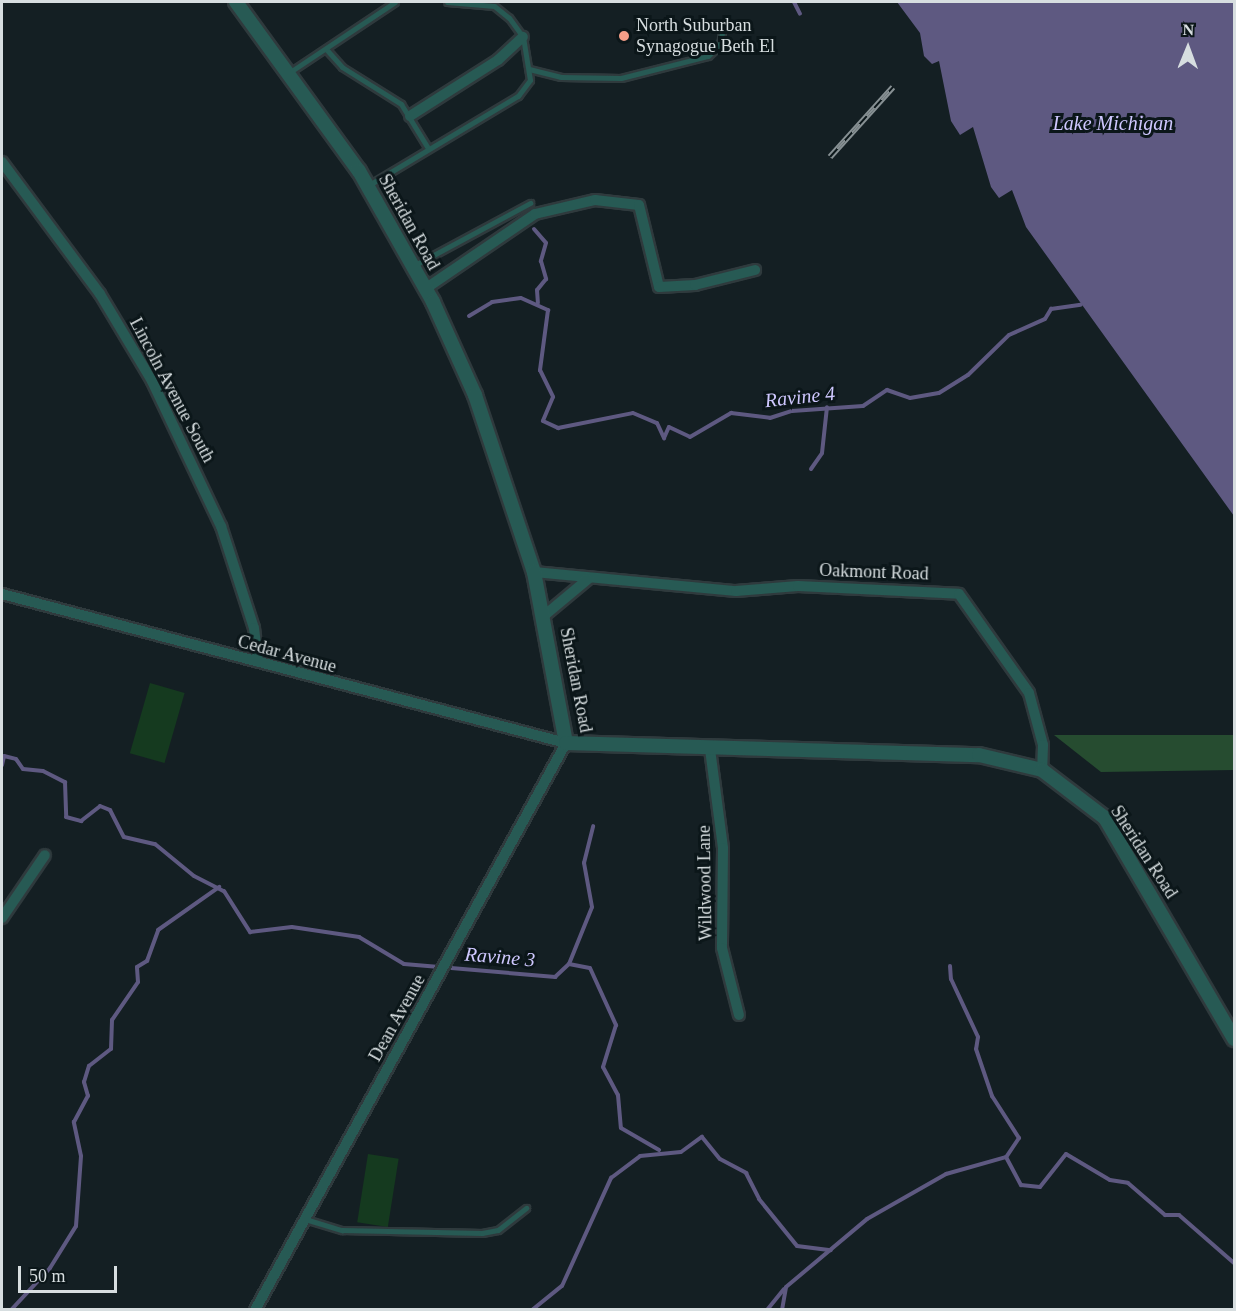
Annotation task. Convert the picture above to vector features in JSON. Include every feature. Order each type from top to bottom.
[{"type":"street","name":"Sheridan Road","points":[[236,2],[290,72],[368,185],[425,289],[475,395],[534,572],[545,615],[566,743],[710,749],[979,755],[1042,770],[1078,793],[1105,818],[1234,1039]]},
{"type":"street","points":[[410,116],[498,60],[523,37]]},
{"type":"street","name":"Lincoln Avenue South","points":[[2,162],[100,294],[153,381],[221,526],[254,628],[258,662]]},
{"type":"street","points":[[425,289],[535,214],[595,200],[639,205],[659,287],[755,270]]},
{"type":"street","name":"Oakmont Road","points":[[534,572],[588,579],[736,591],[798,586],[959,594],[1029,693],[1043,745],[1042,770]]},
{"type":"street","points":[[545,615],[588,579]]},
{"type":"street","name":"Cedar Avenue","points":[[2,594],[566,743]]},
{"type":"street","name":"Dean Avenue","points":[[255,1310],[566,743]]},
{"type":"street","name":"Wildwood Lane","points":[[710,749],[723,848],[722,948],[739,1015]]},
{"type":"street","points":[[2,918],[45,855]]},
{"type":"lane","points":[[290,72],[396,2]]},
{"type":"lane","points":[[368,185],[518,96],[530,80],[523,37],[494,6],[447,2]]},
{"type":"lane","points":[[530,69],[561,77],[621,78],[708,56],[720,45],[722,32]]},
{"type":"lane","points":[[326,49],[342,67],[410,116],[428,148]]},
{"type":"lane","points":[[413,266],[530,203]]},
{"type":"lane","points":[[305,1219],[342,1230],[482,1233],[498,1230],[526,1208]]},
{"type":"green space","points":[[150,683],[185,693],[164,763],[130,753]]},
{"type":"green space","points":[[1054,735],[1234,735],[1234,770],[1101,772]]},
{"type":"green space","points":[[368,1154],[399,1159],[388,1227],[357,1222]]},
{"type":"water","name":"Lake Michigan","points":[[897,2],[1234,2],[1234,516],[1026,227],[1012,190],[999,198],[991,187],[973,127],[960,135],[951,121],[939,61],[932,64],[924,56],[920,33]]},
{"type":"waterway","points":[[794,2],[800,14]]},
{"type":"waterway","points":[[534,229],[546,243],[541,261],[546,279],[537,290],[538,303]]},
{"type":"waterway","name":"Ravine 4","points":[[469,316],[492,302],[521,298],[548,310],[540,370],[553,397],[543,421],[558,428],[633,413],[657,423],[664,438],[669,427],[690,437],[731,413],[770,418],[792,411],[863,406],[887,390],[910,398],[939,393],[968,375],[1009,335],[1045,319],[1051,309],[1081,305]]},
{"type":"waterway","points":[[811,469],[822,453],[827,407]]},
{"type":"waterway","name":"Ravine 3","points":[[2,765],[4,756],[16,759],[23,769],[43,771],[65,782],[66,817],[81,821],[100,806],[110,810],[124,837],[155,844],[194,876],[224,891],[250,932],[292,927],[359,937],[404,964],[555,977],[569,964],[590,968],[616,1025],[603,1067],[618,1095],[621,1128],[659,1150]]},
{"type":"waterway","points":[[569,964],[592,907],[584,863],[593,826]]},
{"type":"waterway","name":"Ravine 3","points":[[11,1310],[50,1268],[76,1226],[81,1156],[74,1122],[88,1096],[84,1082],[89,1066],[111,1049],[112,1020],[138,982],[137,967],[147,961],[158,930],[219,887]]},
{"type":"waterway","points":[[950,966],[951,979],[978,1037],[976,1049],[992,1096],[1019,1138],[1006,1157]]},
{"type":"waterway","name":"Ravine 3","points":[[532,1310],[562,1286],[611,1178],[640,1156],[681,1152],[702,1137],[720,1159],[746,1173],[759,1199],[797,1246],[831,1250]]},
{"type":"waterway","name":"Ravine 3","points":[[782,1310],[786,1287],[867,1219],[946,1174],[1006,1157],[1021,1185],[1040,1187],[1066,1154],[1110,1180],[1128,1183],[1165,1215],[1179,1215],[1234,1263]]},
{"type":"waterway","points":[[767,1310],[784,1289]]},
{"type":"railway","points":[[830,157],[893,87]]},
{"type":"place","name":"North Suburban Synagogue Beth El","points":[[624,36]]}]
